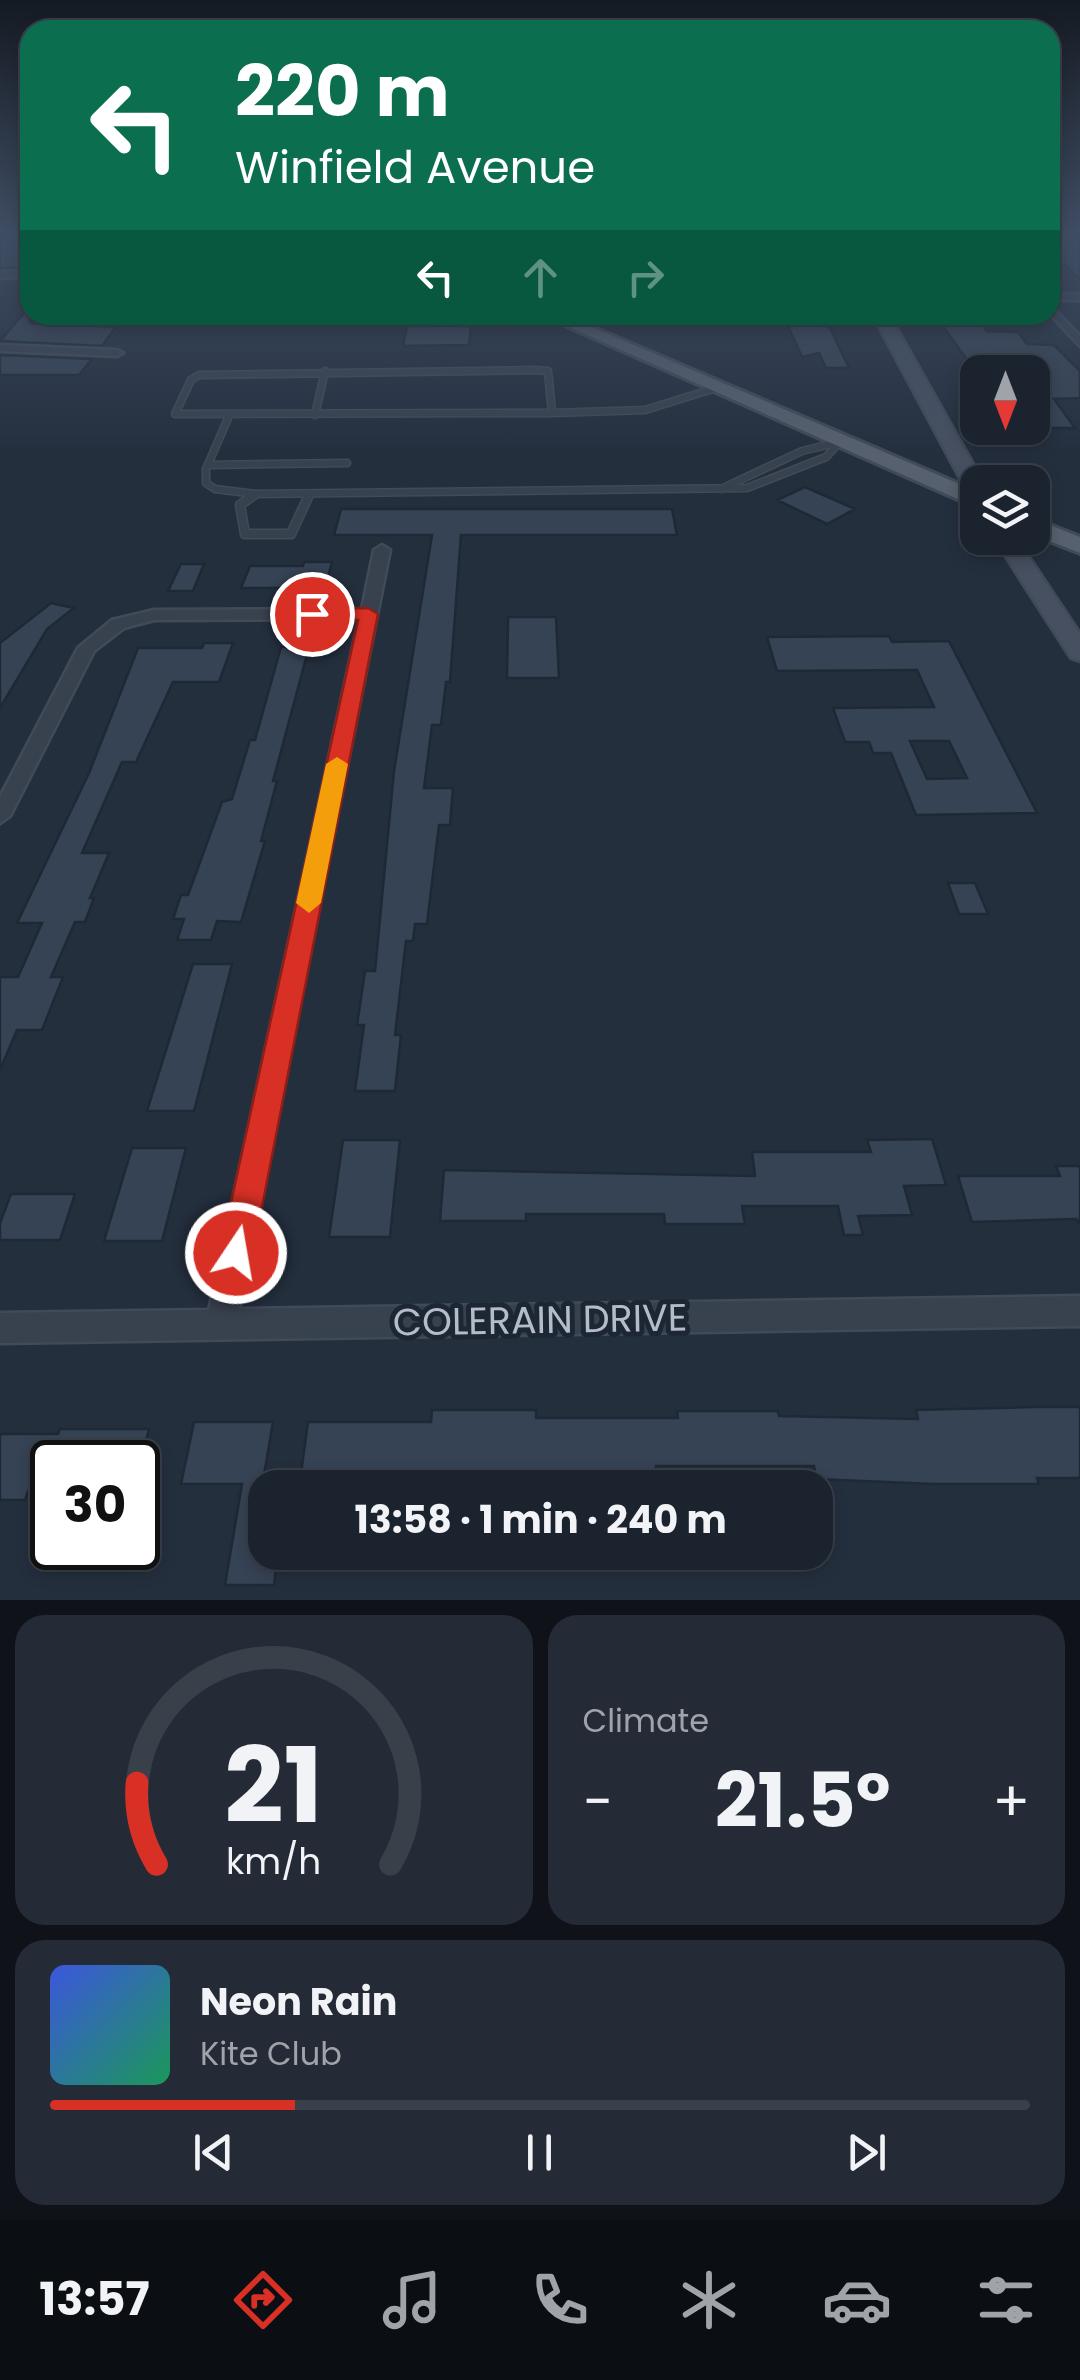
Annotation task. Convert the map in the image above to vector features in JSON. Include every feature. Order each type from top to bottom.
[{"type":"main road","points":[[573,325],[960,494]]},
{"type":"main road","points":[[886,325],[963,465]]},
{"type":"main road","points":[[1050,533],[1080,546]]},
{"type":"main road","points":[[1016,555],[1079,650]]},
{"type":"street","points":[[1060,320],[1080,343]]},
{"type":"street","points":[[0,348],[117,352]]},
{"type":"street","points":[[222,1325],[382,550]]},
{"type":"street","points":[[0,816],[87,648],[110,628],[154,616],[368,614]]},
{"type":"street","name":"COLERAIN DRIVE","points":[[0,1328],[1080,1311]]},
{"type":"lane","points":[[552,413],[548,371],[325,371],[199,374],[190,380],[175,414],[228,416],[552,413],[645,410],[716,388]]},
{"type":"lane","points":[[315,414],[325,371]]},
{"type":"lane","points":[[228,416],[208,465],[206,483],[215,489],[256,494],[747,488],[826,457],[840,442]]},
{"type":"lane","points":[[721,489],[802,451],[840,442]]},
{"type":"lane","points":[[208,465],[347,464]]},
{"type":"lane","points":[[256,494],[240,505],[245,534],[291,534],[310,494]]},
{"type":"building","points":[[20,318],[20,325],[116,327],[102,346],[0,341]]},
{"type":"building","points":[[788,325],[829,326],[849,368],[826,368],[819,353],[802,357]]},
{"type":"building","points":[[942,325],[982,325],[987,331],[1018,332],[1027,344],[1054,345],[1080,371],[1080,398],[1054,399],[1075,428],[1050,428],[1050,355],[964,355]]},
{"type":"building","points":[[407,326],[471,326],[469,345],[403,346]]},
{"type":"building","points":[[0,355],[92,359],[79,375],[0,375]]},
{"type":"building","points":[[805,487],[855,509],[827,524],[777,500]]},
{"type":"building","points":[[341,509],[672,509],[677,535],[461,535],[450,682],[446,682],[441,725],[432,725],[424,788],[453,788],[450,825],[439,825],[427,924],[415,924],[413,941],[406,941],[395,1035],[401,1035],[395,1091],[355,1091],[364,1025],[357,1025],[365,971],[375,971],[394,771],[432,535],[334,535]]},
{"type":"building","points":[[304,562],[332,562],[325,588],[241,588],[250,566],[303,566]]},
{"type":"building","points":[[181,564],[204,564],[193,591],[168,591]]},
{"type":"building","points":[[51,603],[74,608],[47,629],[0,708],[0,643]]},
{"type":"building","points":[[508,617],[556,617],[559,678],[507,678]]},
{"type":"building","points":[[889,636],[892,642],[949,641],[1037,813],[916,815],[891,753],[873,753],[869,742],[845,742],[833,708],[934,707],[917,670],[777,671],[767,637]],"holes":[[[910,741],[949,741],[967,778],[927,779]]]},
{"type":"building","points":[[204,643],[233,643],[219,682],[173,682],[136,762],[122,762],[82,853],[109,853],[90,898],[94,898],[85,922],[75,922],[51,977],[63,977],[42,1030],[17,1030],[0,1070],[0,977],[18,977],[42,923],[17,923],[89,773],[138,648],[202,648]]},
{"type":"building","points":[[281,647],[309,647],[273,781],[277,781],[261,841],[265,841],[241,922],[217,921],[211,940],[177,940],[184,919],[173,919],[181,895],[188,895],[222,802],[232,799],[250,740],[255,740]]},
{"type":"building","points":[[948,883],[975,883],[988,914],[959,914]]},
{"type":"building","points":[[193,964],[232,964],[194,1111],[147,1111]]},
{"type":"building","points":[[932,1139],[946,1185],[904,1186],[912,1215],[858,1216],[863,1235],[844,1235],[838,1206],[742,1206],[745,1224],[665,1224],[664,1214],[526,1214],[526,1221],[440,1221],[444,1170],[755,1176],[752,1152],[871,1152],[867,1140]]},
{"type":"building","points":[[343,1140],[400,1140],[390,1237],[329,1237]]},
{"type":"building","points":[[132,1148],[186,1148],[162,1241],[104,1241]]},
{"type":"building","points":[[1056,1166],[1080,1166],[1080,1224],[1076,1219],[972,1222],[958,1176],[1060,1176]]},
{"type":"building","points":[[11,1194],[75,1194],[60,1240],[0,1240],[0,1223]]},
{"type":"building","points":[[1080,1407],[1080,1478],[1037,1478],[1039,1484],[833,1480],[833,1470],[815,1470],[814,1466],[301,1470],[308,1422],[431,1422],[432,1410],[536,1410],[536,1418],[678,1418],[677,1411],[778,1411],[779,1416],[918,1419],[916,1410]]},
{"type":"building","points":[[194,1422],[273,1422],[265,1470],[248,1470],[248,1570],[276,1570],[274,1585],[225,1585],[242,1484],[181,1484]]},
{"type":"building","points":[[60,1429],[149,1429],[146,1440],[30,1440],[30,1491],[25,1500],[0,1500],[0,1434],[58,1434]]},
{"type":"slow traffic","points":[[309,903],[337,764]]},
{"type":"route","points":[[236,1253],[368,614],[312,614]]}]
